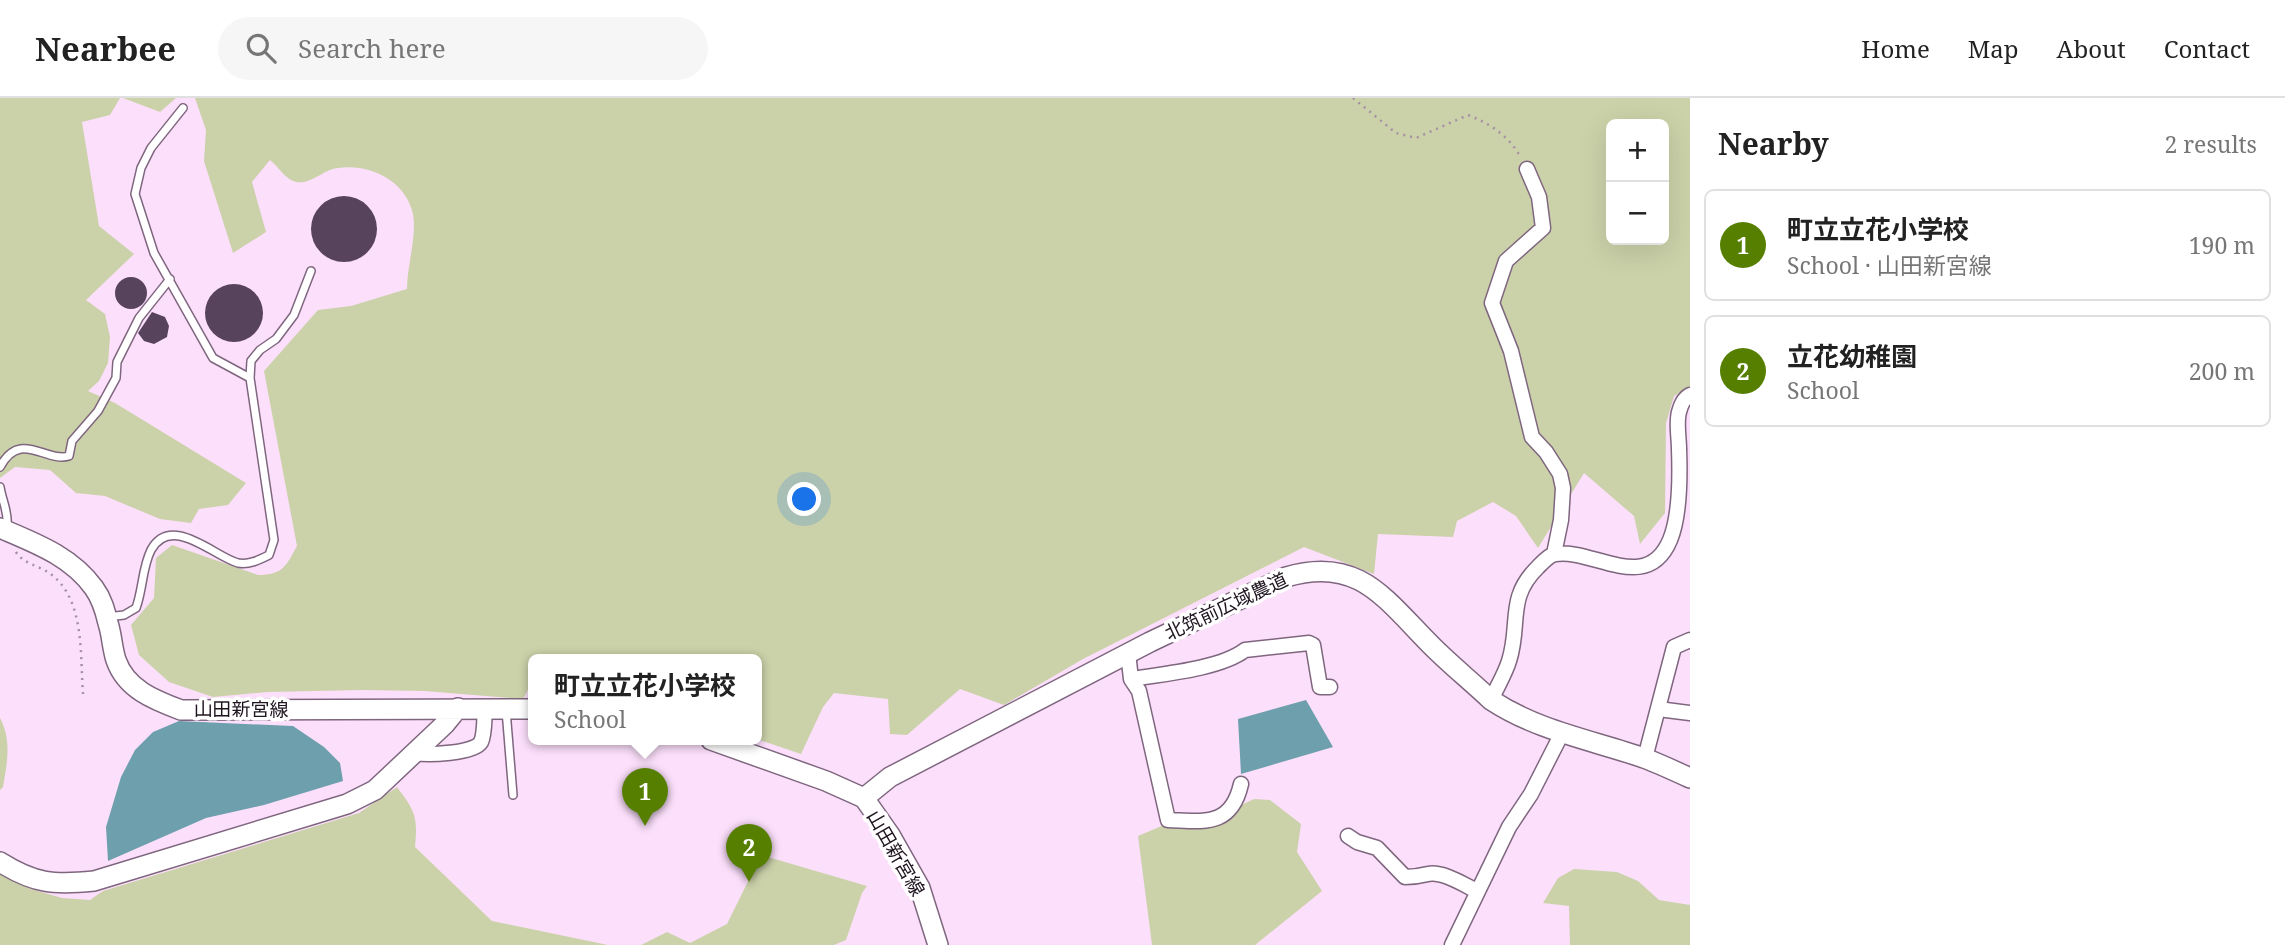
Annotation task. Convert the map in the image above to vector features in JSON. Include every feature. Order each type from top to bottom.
[{"type":"street","points":[[1491,700],[1509,661],[1516,600],[1528,577],[1554,554],[1563,488],[1560,474],[1546,452],[1532,437],[1511,351],[1492,303],[1506,261],[1543,228],[1539,197],[1527,169]]},
{"type":"street","points":[[1554,554],[1582,557],[1622,567],[1643,566],[1659,557],[1670,539],[1676,507],[1678,415],[1684,399],[1690,395]]},
{"type":"street","name":"山田新宮線","points":[[7,532],[71,563],[82,573],[102,599],[116,660],[128,681],[151,699],[181,710],[528,709]]},
{"type":"street","name":"北筑前広域農道","points":[[864,798],[890,777],[1128,653],[1286,577],[1307,570],[1330,570],[1353,576],[1373,587],[1491,700],[1528,721],[1645,758],[1690,778]]},
{"type":"street","points":[[1645,758],[1674,647],[1690,640]]},
{"type":"street","points":[[1131,679],[1185,670],[1237,656],[1245,650],[1309,643],[1313,645],[1320,687],[1330,687]]},
{"type":"street","points":[[1128,653],[1131,679],[1139,691],[1167,820],[1213,821],[1231,807],[1241,785]]},
{"type":"street","points":[[0,863],[16,873],[43,881],[59,884],[94,881],[347,804],[376,790],[445,724],[457,708]]},
{"type":"street","points":[[415,753],[434,755],[476,747],[482,741],[485,708]]},
{"type":"street","points":[[1658,709],[1690,713]]},
{"type":"street","points":[[1452,945],[1509,827],[1531,794],[1562,733]]},
{"type":"street","name":"山田新宮線","points":[[725,745],[826,780],[864,798],[890,835],[919,888],[938,945]]},
{"type":"street","points":[[1348,836],[1382,852],[1405,877],[1440,874],[1477,891]]},
{"type":"lane","points":[[183,108],[151,148],[141,167],[135,194],[154,253],[213,358],[250,378]]},
{"type":"lane","points":[[107,618],[124,615],[136,608],[152,548],[164,538],[183,536],[237,563],[253,563],[269,555],[274,540],[250,378],[251,362],[260,350],[276,339],[294,315],[311,271]]},
{"type":"lane","points":[[0,467],[5,457],[18,450],[35,449],[63,458],[69,456],[72,441],[97,411],[116,379],[117,362],[139,318],[170,279]]},
{"type":"lane","points":[[0,487],[8,515],[7,532]]},
{"type":"lane","points":[[506,709],[513,795]]},
{"type":"path","points":[[1353,98],[1396,133],[1416,138],[1468,115],[1489,124],[1514,146],[1527,169]]},
{"type":"path","points":[[7,532],[20,558],[52,575],[64,588],[74,606],[80,643],[83,694]]},
{"type":"green space","points":[[0,98],[120,98],[110,115],[82,122],[99,226],[134,254],[86,300],[105,314],[110,337],[108,363],[99,381],[88,391],[115,403],[246,483],[228,505],[199,509],[191,523],[160,519],[105,496],[76,493],[50,470],[15,467],[0,478]]},
{"type":"green space","points":[[123,98],[176,98],[160,112]]},
{"type":"green space","points":[[195,98],[1690,98],[1690,386],[1674,396],[1666,423],[1665,513],[1640,544],[1634,516],[1584,473],[1538,548],[1516,516],[1493,502],[1457,521],[1453,537],[1378,534],[1374,574],[1304,547],[1083,659],[1004,705],[960,689],[907,735],[890,734],[888,699],[834,693],[823,707],[801,754],[762,741],[762,654],[528,654],[528,690],[523,699],[425,691],[362,690],[268,692],[213,697],[169,682],[139,655],[131,625],[154,598],[156,558],[172,545],[258,575],[273,573],[286,564],[297,546],[264,371],[318,310],[351,306],[407,289],[413,242],[413,214],[403,192],[385,177],[374,172],[362,168],[338,168],[308,181],[298,182],[289,178],[270,160],[252,182],[266,232],[233,253],[204,161],[206,130]]},
{"type":"green space","points":[[0,718],[8,752],[3,787],[0,790]]},
{"type":"green space","points":[[397,787],[414,815],[415,847],[492,921],[608,945],[0,945],[0,873],[31,889],[62,898],[90,900],[103,891],[359,813]]},
{"type":"green space","points":[[1254,799],[1270,800],[1301,824],[1297,852],[1322,891],[1255,945],[1152,945],[1138,836],[1178,819],[1214,818]]},
{"type":"green space","points":[[761,855],[867,886],[862,893],[846,940],[834,945],[641,945],[667,932],[690,943],[727,924]]},
{"type":"green space","points":[[1574,869],[1617,872],[1638,881],[1659,900],[1690,905],[1690,945],[1570,945],[1569,906],[1543,903],[1558,878]]},
{"type":"water","points":[[1306,700],[1333,747],[1241,774],[1238,719]]},
{"type":"water","points":[[179,721],[293,726],[324,747],[340,763],[343,781],[264,805],[206,818],[108,861],[106,827],[121,777],[135,750],[153,732]]},
{"type":"building","points":[[337,196],[351,196],[363,201],[372,210],[377,229],[375,242],[368,253],[351,262],[337,262],[325,257],[316,248],[311,236],[311,222],[316,210],[325,201]]},
{"type":"building","points":[[131,277],[143,281],[147,293],[143,305],[131,309],[119,305],[115,293],[119,281]]},
{"type":"building","points":[[234,284],[245,286],[258,297],[263,313],[261,324],[250,337],[234,342],[223,340],[210,329],[205,313],[207,302],[218,289]]},
{"type":"building","points":[[152,312],[165,317],[169,326],[167,337],[154,344],[144,341],[138,333]]},
{"type":"place","name":"町立立花小学校","points":[[645,826]]},
{"type":"place","name":"立花幼稚園","points":[[749,882]]}]
